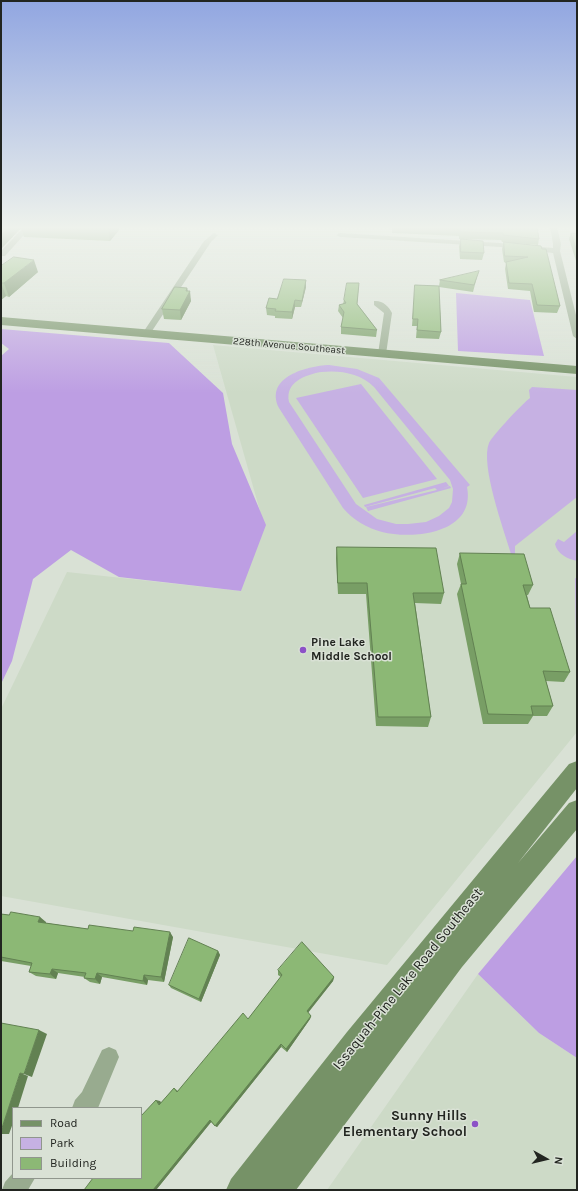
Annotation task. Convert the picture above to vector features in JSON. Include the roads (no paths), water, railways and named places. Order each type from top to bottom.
[{"type":"main road","name":"228th Avenue Southeast","points":[[1,321],[577,370]]},
{"type":"main road","name":"Issaquah-Pine Lake Road Southeast","points":[[242,1190],[362,1036],[577,771]]},
{"type":"main road","name":"Issaquah-Pine Lake Road Southeast","points":[[276,1190],[453,958],[577,811]]},
{"type":"street","points":[[146,334],[181,282]]},
{"type":"street","points":[[564,282],[577,336]]},
{"type":"street","points":[[377,303],[383,305],[388,313],[382,354]]},
{"type":"street","points":[[84,1107],[90,1100],[109,1057]]},
{"type":"street","points":[[13,1190],[23,1179]]},
{"type":"place","name":"Pine Lake Middle School","points":[[303,650]]},
{"type":"place","name":"Sunny Hills Elementary School","points":[[475,1124]]}]
